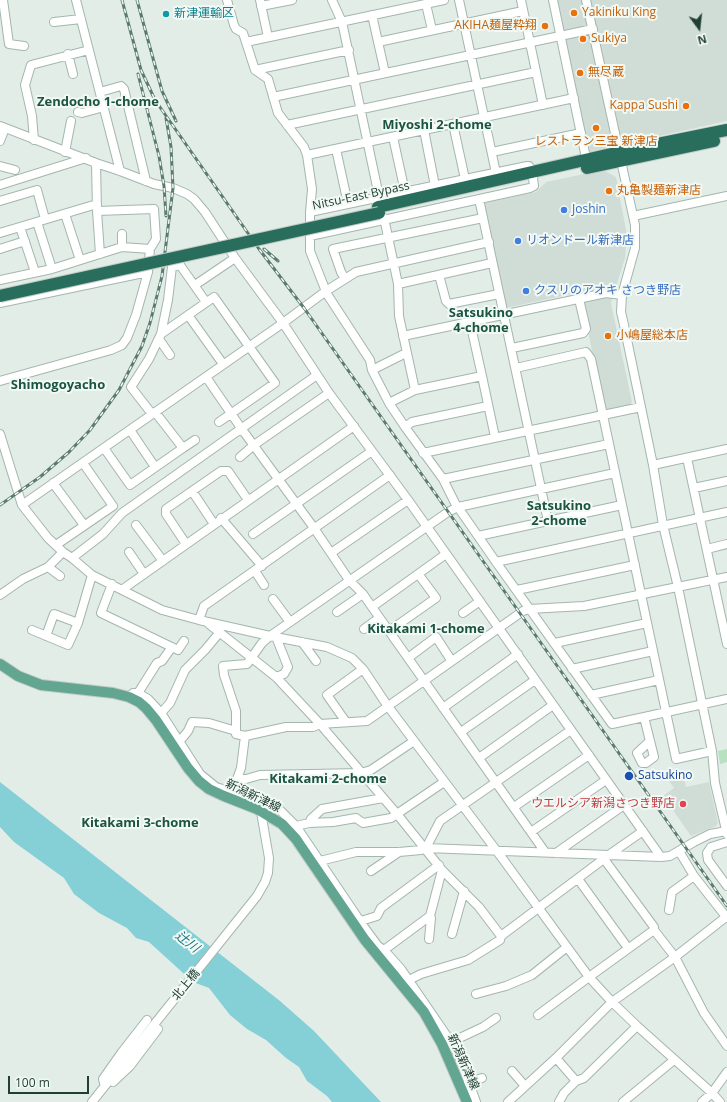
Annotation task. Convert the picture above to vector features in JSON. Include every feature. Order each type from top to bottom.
[{"type":"highway","name":"Nitsu-East Bypass","points":[[620,157],[727,130]]},
{"type":"highway","name":"Nitsu-East Bypass","points":[[0,296],[532,175],[620,157],[727,138]]},
{"type":"highway","name":"Nitsu-East Bypass","points":[[0,288],[381,209]]},
{"type":"main road","name":"新潟新津線","points":[[0,664],[18,676],[41,685],[133,695],[156,720],[188,768],[199,781],[209,789],[259,811],[282,824],[296,839],[365,940],[382,954],[424,1012],[442,1044],[467,1102]]},
{"type":"street","points":[[3,0],[9,44],[24,46]]},
{"type":"street","points":[[76,0],[120,170]]},
{"type":"street","points":[[227,0],[234,25],[236,29],[243,33],[255,70],[268,79],[278,113],[304,147],[307,155],[312,189],[310,212],[310,252],[326,291],[370,360],[372,370],[389,403],[423,453],[443,479],[458,507],[529,609],[612,724],[727,699]]},
{"type":"street","points":[[268,37],[261,3],[292,0]]},
{"type":"street","points":[[332,0],[342,22],[349,50],[381,209],[398,284],[399,316],[415,390]]},
{"type":"street","points":[[246,42],[444,0]]},
{"type":"street","points":[[460,0],[496,173]]},
{"type":"street","points":[[521,0],[543,105]]},
{"type":"street","points":[[553,0],[585,153]]},
{"type":"street","points":[[320,861],[356,852],[399,852],[421,850],[426,848],[544,852],[606,857],[661,857],[670,856],[704,837],[727,832],[723,798],[715,783],[712,752],[678,587],[663,525],[653,465],[622,318],[622,295],[635,248],[636,233],[586,0]]},
{"type":"street","points":[[429,2],[432,30]]},
{"type":"street","points":[[378,42],[523,11]]},
{"type":"street","points":[[372,15],[385,73]]},
{"type":"street","points":[[54,22],[81,19]]},
{"type":"street","points":[[274,97],[593,29]]},
{"type":"street","points":[[34,140],[32,116],[25,85],[31,65],[68,54],[89,50]]},
{"type":"street","points":[[255,70],[349,50]]},
{"type":"street","points":[[68,54],[73,74]]},
{"type":"street","points":[[287,125],[536,72]]},
{"type":"street","points":[[100,92],[121,86],[124,89],[146,180]]},
{"type":"street","points":[[307,155],[574,98]]},
{"type":"street","points":[[78,112],[82,113],[104,107]]},
{"type":"street","points":[[65,152],[70,121]]},
{"type":"street","points":[[453,124],[465,179]]},
{"type":"street","points":[[0,141],[2,127],[65,152],[173,188],[194,199],[205,212],[235,258],[283,323],[329,393],[480,600],[661,857]]},
{"type":"street","points":[[424,130],[436,186]]},
{"type":"street","points":[[492,152],[581,133]]},
{"type":"street","points":[[393,137],[405,192]]},
{"type":"street","points":[[336,149],[348,204]]},
{"type":"street","points":[[3,182],[86,158]]},
{"type":"street","points":[[96,163],[100,254]]},
{"type":"street","points":[[0,166],[15,170]]},
{"type":"street","points":[[310,212],[348,204],[381,209],[479,199],[534,186],[529,166],[527,166],[405,192],[381,209],[310,236]]},
{"type":"street","points":[[0,201],[37,190],[41,221],[52,269]]},
{"type":"street","points":[[633,216],[727,196]]},
{"type":"street","points":[[479,199],[548,520]]},
{"type":"street","points":[[0,233],[65,214],[97,207],[154,209],[156,239],[150,249],[148,272],[136,315],[127,338],[122,345],[111,350],[0,381]]},
{"type":"street","points":[[65,214],[80,260]]},
{"type":"street","points":[[345,279],[333,250],[483,218]]},
{"type":"street","points":[[20,227],[35,272]]},
{"type":"street","points":[[122,234],[122,247]]},
{"type":"street","points":[[0,249],[25,241]]},
{"type":"street","points":[[22,505],[283,323],[326,291],[356,272],[489,242]]},
{"type":"street","points":[[0,280],[52,269],[122,247],[150,249]]},
{"type":"street","points":[[195,285],[235,258]]},
{"type":"street","points":[[398,284],[492,263]]},
{"type":"street","points":[[183,448],[131,387],[149,359],[160,337],[168,300],[172,267],[180,265],[206,302]]},
{"type":"street","points":[[0,303],[148,272]]},
{"type":"street","points":[[439,275],[448,304],[499,294]]},
{"type":"street","points":[[403,336],[606,293],[622,295]]},
{"type":"street","points":[[160,337],[214,297],[275,383],[219,422]]},
{"type":"street","points":[[512,348],[583,333],[586,329],[579,299]]},
{"type":"street","points":[[188,315],[223,364]]},
{"type":"street","points":[[470,322],[495,437]]},
{"type":"street","points":[[160,337],[170,355]]},
{"type":"street","points":[[516,368],[586,352],[591,359],[676,759],[712,752]]},
{"type":"street","points":[[372,370],[406,353]]},
{"type":"street","points":[[72,558],[103,534],[122,513],[317,375]]},
{"type":"street","points":[[389,403],[415,390],[482,376]]},
{"type":"street","points":[[206,377],[241,428],[279,478],[349,580],[363,594],[532,832],[544,852]]},
{"type":"street","points":[[240,457],[254,445],[329,393]]},
{"type":"street","points":[[405,427],[412,422],[488,406]]},
{"type":"street","points":[[423,453],[602,414],[641,407]]},
{"type":"street","points":[[123,589],[221,518],[354,426]]},
{"type":"street","points":[[130,430],[155,467]]},
{"type":"street","points":[[0,434],[22,505],[48,538],[63,552],[92,574],[162,610],[202,621],[273,637],[327,647],[352,658],[363,669],[387,705],[589,977],[637,1026],[712,1093],[720,1102]]},
{"type":"street","points":[[104,448],[130,485],[195,440]]},
{"type":"street","points":[[443,479],[608,444]]},
{"type":"street","points":[[653,465],[727,449]]},
{"type":"street","points":[[253,534],[372,451]]},
{"type":"street","points":[[687,458],[727,644]]},
{"type":"street","points":[[56,545],[113,506],[83,463]]},
{"type":"street","points":[[186,544],[166,514],[166,509],[221,470],[228,471],[248,500]]},
{"type":"street","points":[[236,731],[236,711],[224,675],[224,666],[247,664],[262,643],[273,637],[290,622],[448,512],[458,507],[615,473]]},
{"type":"street","points":[[202,621],[204,606],[390,475]]},
{"type":"street","points":[[694,488],[727,481]]},
{"type":"street","points":[[53,483],[84,525]]},
{"type":"street","points":[[192,491],[214,524]]},
{"type":"street","points":[[331,553],[408,500]]},
{"type":"street","points":[[478,536],[622,505]]},
{"type":"street","points":[[496,562],[727,512]]},
{"type":"street","points":[[221,518],[258,568],[264,585]]},
{"type":"street","points":[[136,525],[162,561]]},
{"type":"street","points":[[707,549],[727,544]]},
{"type":"street","points":[[0,595],[23,579],[48,567],[63,552]]},
{"type":"street","points":[[129,552],[144,574]]},
{"type":"street","points":[[372,607],[419,575],[446,554]]},
{"type":"street","points":[[517,590],[635,565]]},
{"type":"street","points":[[48,567],[60,576]]},
{"type":"street","points":[[32,630],[68,645],[78,623],[92,574]]},
{"type":"street","points":[[389,631],[436,598],[419,575]]},
{"type":"street","points":[[179,742],[192,722],[209,723],[236,731],[236,734],[245,736],[286,727],[313,727],[320,724],[367,721],[387,705],[522,611],[529,609],[584,606],[727,577]]},
{"type":"street","points":[[112,584],[101,613],[178,650],[184,641]]},
{"type":"street","points":[[337,612],[363,594]]},
{"type":"street","points":[[273,599],[290,622]]},
{"type":"street","points":[[463,613],[480,600]]},
{"type":"street","points":[[46,636],[54,614],[78,623]]},
{"type":"street","points":[[364,629],[379,618]]},
{"type":"street","points":[[202,621],[220,632],[276,677],[320,724],[441,867],[479,908],[501,936]]},
{"type":"street","points":[[555,643],[647,623]]},
{"type":"street","points":[[160,713],[170,703],[185,670],[220,632]]},
{"type":"street","points":[[273,637],[288,667],[284,674],[276,677]]},
{"type":"street","points":[[408,658],[436,637],[452,660]]},
{"type":"street","points":[[302,642],[316,661]]},
{"type":"street","points":[[172,647],[162,661],[157,663],[133,695],[148,699],[160,713],[200,774],[216,787],[246,796],[281,811],[296,826],[378,946],[386,961],[408,980],[451,1042],[459,1056],[476,1102]]},
{"type":"street","points":[[572,669],[653,651]]},
{"type":"street","points":[[443,708],[518,654]]},
{"type":"street","points":[[346,722],[327,695],[363,669]]},
{"type":"street","points":[[461,732],[535,680]]},
{"type":"street","points":[[591,695],[659,680]]},
{"type":"street","points":[[479,758],[553,705]]},
{"type":"street","points":[[644,717],[650,741]]},
{"type":"street","points":[[426,848],[440,821],[571,730]]},
{"type":"street","points":[[229,791],[237,778],[240,768],[245,736]]},
{"type":"street","points":[[237,778],[246,779],[260,776],[361,773],[370,770],[414,741]]},
{"type":"street","points":[[514,807],[589,756]]},
{"type":"street","points":[[532,832],[606,780]]},
{"type":"street","points":[[229,791],[259,811],[275,814],[296,826],[309,823],[333,822],[356,818],[363,823],[391,818],[444,782]]},
{"type":"street","points":[[309,823],[311,819],[322,809],[383,798]]},
{"type":"street","points":[[556,853],[624,806]]},
{"type":"street","name":"北上橋","points":[[104,1086],[257,896],[265,882],[268,872],[269,858],[259,811]]},
{"type":"street","points":[[408,980],[421,974],[468,960],[500,940],[501,936],[642,831]]},
{"type":"street","points":[[727,842],[711,848],[707,853],[708,860],[727,886]]},
{"type":"street","points":[[508,1102],[556,1058],[612,1002],[727,918],[694,876],[679,851]]},
{"type":"street","points":[[371,871],[399,852]]},
{"type":"street","points":[[606,857],[654,927],[654,930],[675,957],[704,1013],[727,1046]]},
{"type":"street","points":[[429,939],[430,916],[441,867]]},
{"type":"street","points":[[361,921],[377,916],[382,908],[441,867]]},
{"type":"street","points":[[669,910],[672,892],[694,876]]},
{"type":"street","points":[[578,879],[625,944]]},
{"type":"street","points":[[452,934],[464,891]]},
{"type":"street","points":[[382,954],[430,916]]},
{"type":"street","points":[[538,1015],[654,930]]},
{"type":"street","points":[[476,994],[506,986],[532,975],[567,947]]},
{"type":"street","points":[[451,1042],[483,1027],[496,1018]]},
{"type":"street","points":[[104,1086],[103,1079],[147,1020]]},
{"type":"street","points":[[559,1102],[564,1093],[576,1081],[584,1078],[637,1026]]},
{"type":"street","points":[[92,1102],[104,1086],[111,1084],[130,1066],[158,1030]]},
{"type":"street","points":[[556,1058],[576,1081]]},
{"type":"street","points":[[623,1102],[674,1060]]},
{"type":"street","points":[[512,1071],[525,1086]]},
{"type":"street","points":[[702,1102],[712,1093],[727,1072]]},
{"type":"street","points":[[468,1083],[482,1078]]},
{"type":"shaded area","points":[[555,0],[727,0],[727,121],[587,152]]},
{"type":"shaded area","points":[[603,170],[616,177],[627,235],[625,258],[611,303],[632,402],[630,405],[606,411],[604,409],[580,292],[506,308],[483,205],[485,203],[536,192],[546,182]]},
{"type":"shaded area","points":[[683,775],[686,787],[709,782],[718,823],[716,826],[691,836],[663,796],[674,788],[667,778]]},
{"type":"green space","points":[[727,749],[727,762],[720,764],[718,751]]},
{"type":"water","name":"辻川","points":[[0,782],[280,1001],[314,1031],[381,1102],[332,1102],[327,1096],[307,1081],[299,1067],[286,1058],[266,1040],[247,1029],[230,1015],[209,988],[193,982],[149,942],[136,938],[127,928],[99,913],[74,894],[64,878],[14,842],[0,827]]},
{"type":"railway","points":[[122,0],[141,70],[155,100],[259,249],[304,308],[727,906]]},
{"type":"railway","points":[[137,0],[162,91],[176,121]]},
{"type":"railway","points":[[138,74],[159,156],[164,186],[166,216]]},
{"type":"railway","points":[[0,505],[40,477],[69,452],[90,430],[119,390],[142,346],[150,323],[162,276],[173,188],[171,147],[166,118]]},
{"type":"railway","points":[[264,249],[278,261]]},
{"type":"place","name":"Yakiniku King","points":[[574,13]]},
{"type":"place","name":"新津運輸区","points":[[166,14]]},
{"type":"place","name":"AKIHA麺屋粋翔","points":[[545,26]]},
{"type":"place","name":"Sukiya","points":[[583,39]]},
{"type":"place","name":"無尽蔵","points":[[580,73]]},
{"type":"place","name":"Kappa Sushi","points":[[686,106]]},
{"type":"place","name":"レストラン三宝 新津店","points":[[596,128]]},
{"type":"place","name":"丸亀製麺新津店","points":[[609,191]]},
{"type":"place","name":"Joshin","points":[[564,210]]},
{"type":"place","name":"リオンドール新津店","points":[[518,241]]},
{"type":"place","name":"クスリのアオキ さつき野店","points":[[526,291]]},
{"type":"place","name":"小嶋屋総本店","points":[[608,336]]},
{"type":"place","name":"Satsukino","points":[[629,776]]},
{"type":"place","name":"ウエルシア新潟さつき野店","points":[[683,804]]},
{"type":"district","name":"Zendocho 1-chome","points":[[98,102]]},
{"type":"district","name":"Miyoshi 2-chome","points":[[437,125]]},
{"type":"district","name":"Satsukino 4-chome","points":[[481,320]]},
{"type":"district","name":"Shimogoyacho","points":[[58,385]]},
{"type":"district","name":"Satsukino 2-chome","points":[[559,514]]},
{"type":"district","name":"Kitakami 1-chome","points":[[426,629]]},
{"type":"district","name":"Kitakami 2-chome","points":[[328,779]]},
{"type":"district","name":"Kitakami 3-chome","points":[[140,823]]}]
